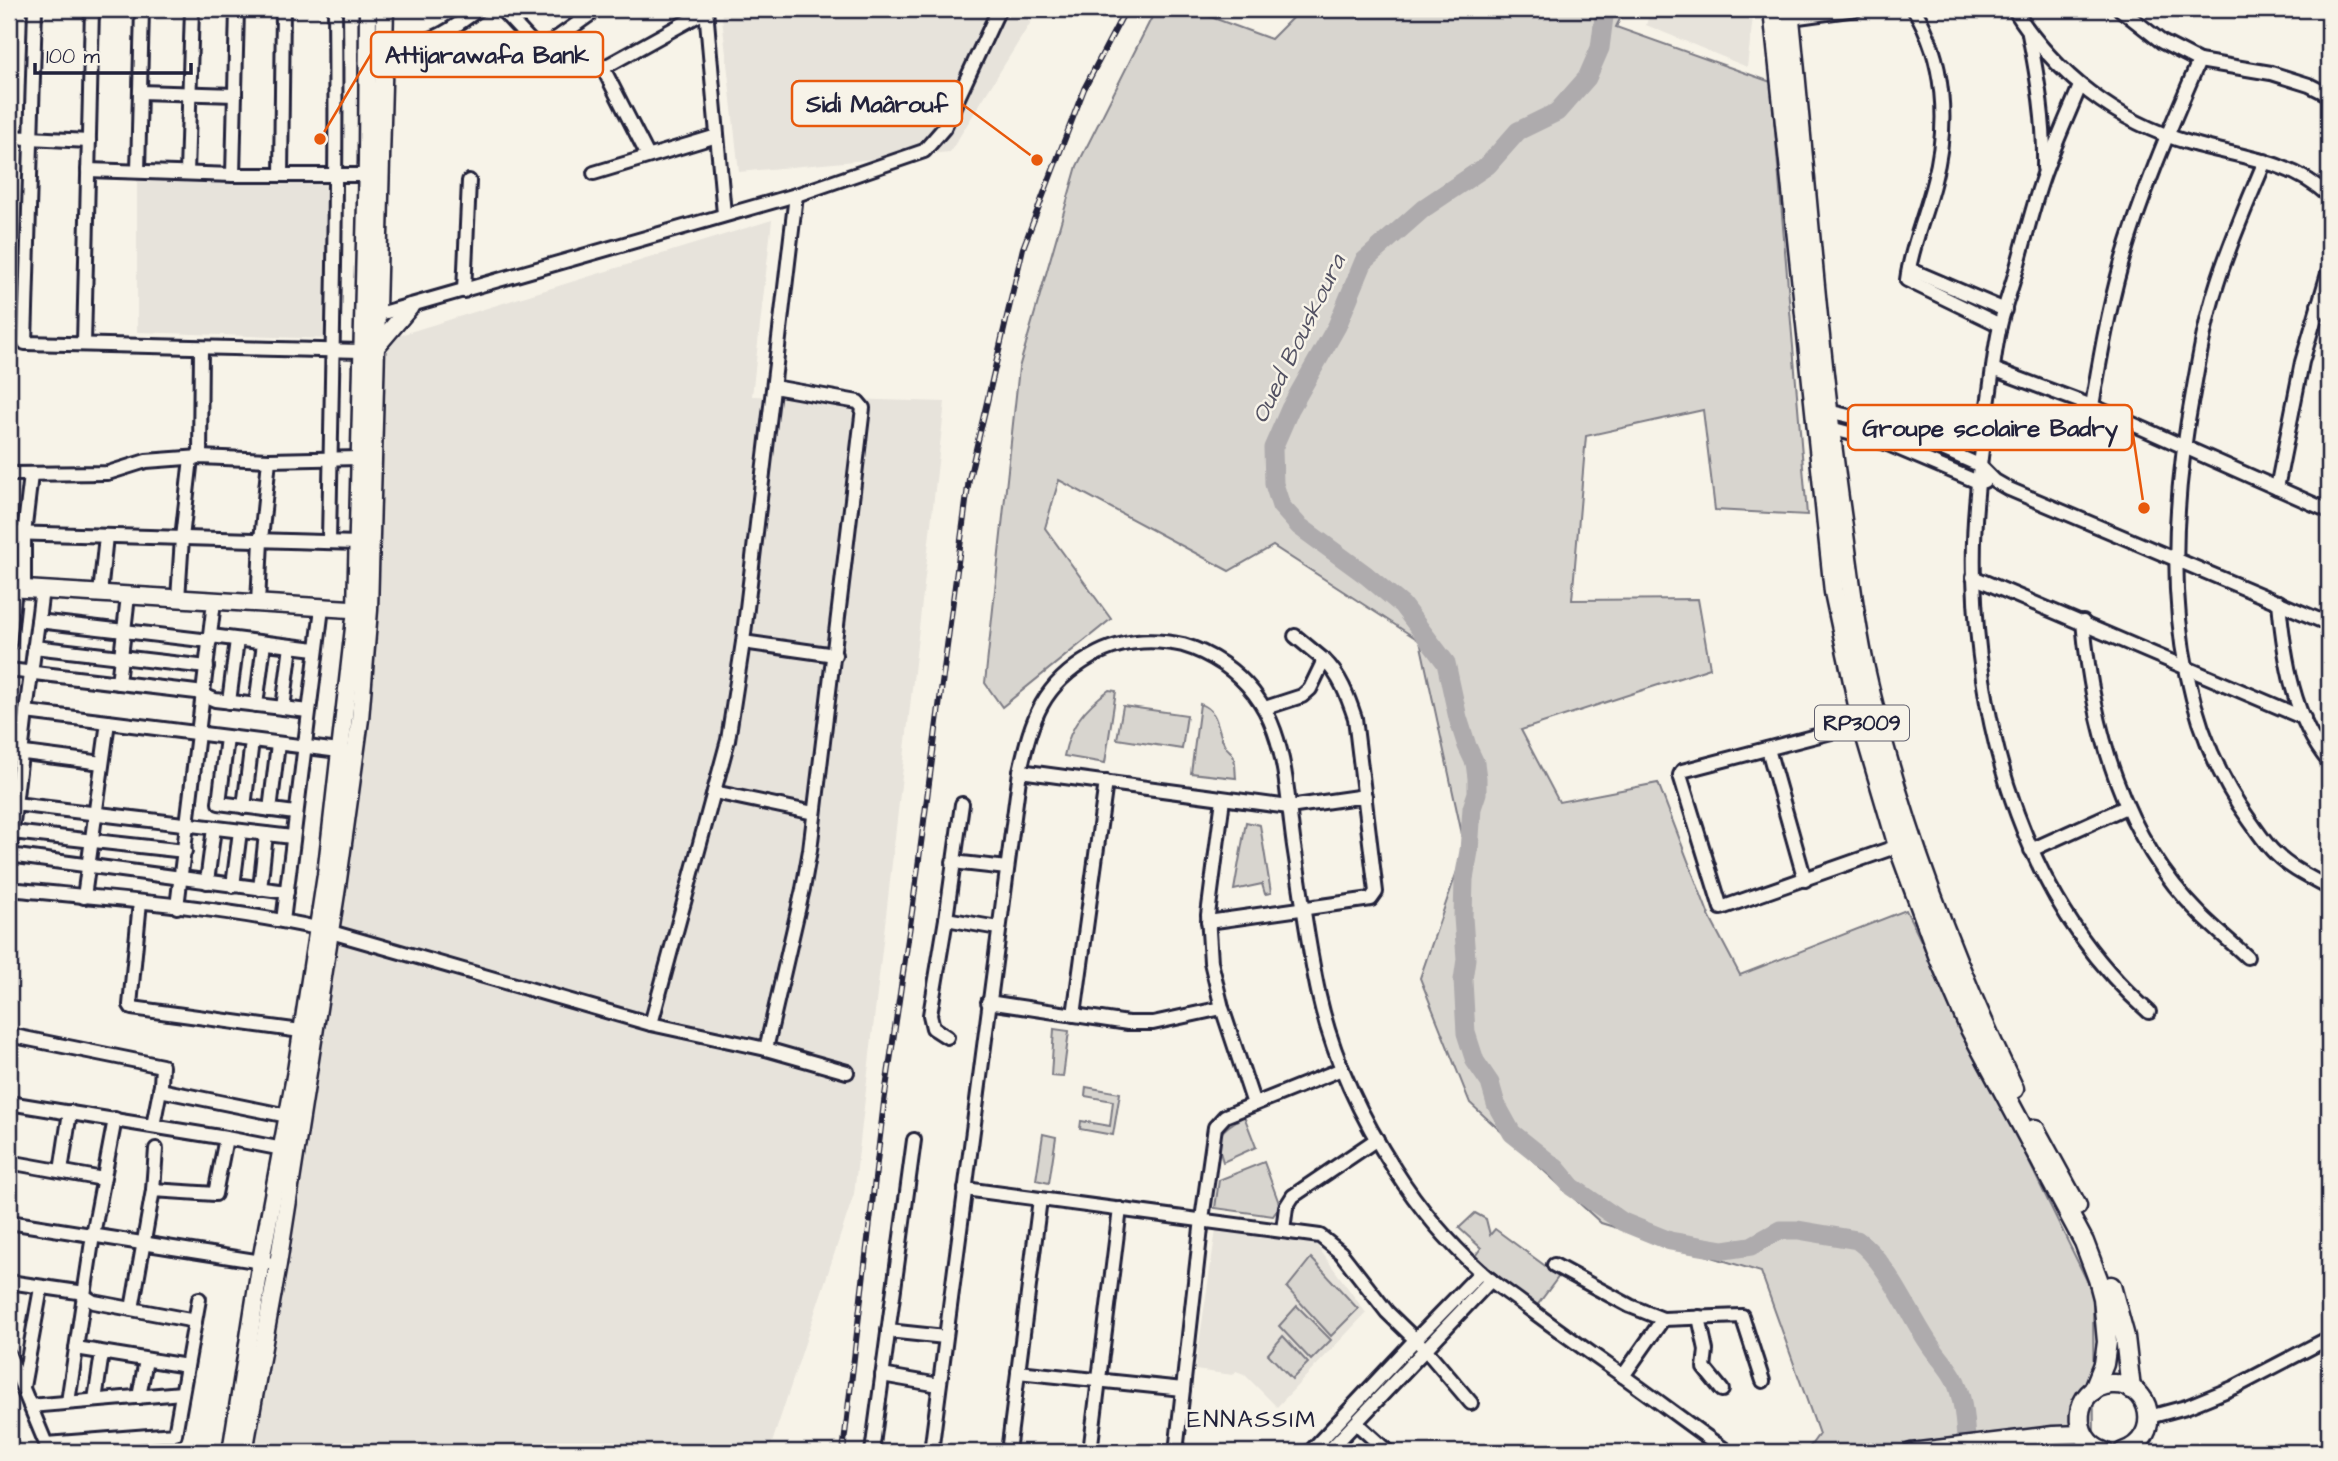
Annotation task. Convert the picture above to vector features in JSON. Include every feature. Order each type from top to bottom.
[{"type":"main road","name":"RP3009","points":[[1782,14],[1822,419],[1834,592],[1848,665],[1862,724],[1898,846],[1939,958],[1964,1017],[2091,1258],[2103,1298],[2107,1342],[2104,1364],[2093,1391],[2082,1404],[2080,1428]]},
{"type":"main road","name":"RP3009","points":[[1822,419],[1860,646],[1884,747],[1916,851],[1983,1025],[2098,1245],[2125,1337],[2132,1389],[2144,1401],[2148,1417]]},
{"type":"main road","points":[[2093,1391],[2112,1384],[2132,1389]]},
{"type":"main road","points":[[2129,1451],[2143,1438],[2148,1417]]},
{"type":"main road","points":[[2080,1428],[2095,1448],[2104,1452]]},
{"type":"street","points":[[35,9],[24,340],[27,344],[331,351],[369,349]]},
{"type":"street","points":[[84,344],[92,9]]},
{"type":"street","points":[[138,171],[142,9]]},
{"type":"street","points":[[187,173],[192,9]]},
{"type":"street","points":[[233,175],[237,9]]},
{"type":"street","points":[[281,175],[283,9]]},
{"type":"street","points":[[329,542],[331,351],[337,175],[335,9]]},
{"type":"street","points":[[244,1452],[270,1263],[323,931],[334,819],[348,753],[363,610],[369,349],[368,9]]},
{"type":"street","points":[[369,317],[385,9]]},
{"type":"street","points":[[385,47],[416,45],[431,40],[449,31],[479,9]]},
{"type":"street","points":[[501,9],[538,49],[593,13],[592,9]]},
{"type":"street","points":[[369,317],[796,195],[924,151],[944,128],[999,9]]},
{"type":"street","points":[[1782,14],[1856,9]]},
{"type":"street","points":[[1914,9],[1924,26],[1934,56],[1941,91],[1942,124],[1935,179],[1909,268],[1908,281],[2000,325]]},
{"type":"street","points":[[2014,9],[2028,32],[2061,69],[2080,86],[2121,113],[2187,142],[2265,161],[2301,176],[2329,196]]},
{"type":"street","points":[[2120,9],[2162,42],[2199,61],[2271,73],[2309,85],[2329,95]]},
{"type":"street","points":[[648,156],[603,68],[706,10],[724,215]]},
{"type":"street","points":[[2028,32],[2043,112],[2043,176]]},
{"type":"street","points":[[2092,406],[2121,266],[2142,198],[2199,61]]},
{"type":"street","points":[[2080,86],[2043,176],[2000,325],[1979,466],[1973,577],[1982,683],[2001,765],[2031,850],[2076,929],[2124,990],[2149,1012]]},
{"type":"street","points":[[140,92],[235,95]]},
{"type":"street","points":[[594,173],[717,136]]},
{"type":"street","points":[[9,137],[89,141]]},
{"type":"street","points":[[2265,161],[2217,285],[2202,345],[2178,489],[2175,559],[2186,666],[2196,709],[2223,780],[2240,808],[2275,853],[2292,867],[2329,888]]},
{"type":"street","points":[[88,170],[233,175],[367,175]]},
{"type":"street","points":[[464,290],[469,181]]},
{"type":"street","points":[[651,1024],[728,740],[743,642],[796,195]]},
{"type":"street","points":[[1909,268],[2005,310]]},
{"type":"street","points":[[2277,488],[2299,374],[2329,270]]},
{"type":"street","points":[[2318,304],[2329,313]]},
{"type":"street","points":[[363,610],[358,543],[359,458],[369,349],[410,307]]},
{"type":"street","points":[[178,599],[182,538],[196,457],[201,348]]},
{"type":"street","points":[[1993,369],[2092,406],[2329,511]]},
{"type":"street","points":[[766,1049],[803,889],[835,654],[863,408],[858,402],[774,387]]},
{"type":"street","points":[[1822,419],[1884,424],[1979,466],[1995,481],[2009,489],[2329,624]]},
{"type":"street","points":[[1822,419],[1978,482],[1995,481]]},
{"type":"street","points":[[9,474],[108,473],[146,461],[196,457],[269,460],[359,458]]},
{"type":"street","points":[[258,604],[269,460]]},
{"type":"street","points":[[9,644],[31,475]]},
{"type":"street","points":[[9,533],[358,543]]},
{"type":"street","points":[[100,594],[106,536]]},
{"type":"street","points":[[1973,577],[2304,718]]},
{"type":"street","points":[[16,588],[214,603],[363,610]]},
{"type":"street","points":[[42,589],[26,712],[15,752],[15,804],[9,856],[287,892]]},
{"type":"street","points":[[118,683],[128,596]]},
{"type":"street","points":[[2279,602],[2292,687],[2304,718],[2329,762]]},
{"type":"street","points":[[177,907],[205,696],[214,603]]},
{"type":"street","points":[[283,921],[322,608]]},
{"type":"street","points":[[38,621],[124,632],[315,649]]},
{"type":"street","points":[[2083,622],[2095,710],[2126,807],[2157,861],[2190,902],[2247,957]]},
{"type":"street","points":[[1208,922],[1371,899],[1375,896],[1355,718],[1334,671],[1295,636]]},
{"type":"street","points":[[229,702],[237,640]]},
{"type":"street","points":[[931,1452],[988,1002],[1020,771],[1029,730],[1040,705],[1054,685],[1074,667],[1097,653],[1123,643],[1144,640],[1191,647],[1237,673],[1253,689],[1265,708],[1280,750],[1319,997],[1326,1024],[1342,1069],[1377,1139],[1416,1200],[1440,1230],[1486,1276],[1728,1452]]},
{"type":"street","points":[[743,642],[835,654]]},
{"type":"street","points":[[256,705],[264,643]]},
{"type":"street","points":[[283,708],[290,646]]},
{"type":"street","points":[[34,647],[206,667]]},
{"type":"street","points":[[1265,708],[1302,696],[1310,689],[1324,660]]},
{"type":"street","points":[[9,670],[196,692],[229,702],[308,711]]},
{"type":"street","points":[[26,712],[348,753]]},
{"type":"street","points":[[84,897],[108,722]]},
{"type":"street","points":[[1862,724],[1682,771],[1680,775],[1721,908],[1898,846]]},
{"type":"street","points":[[227,738],[218,801],[220,804],[295,813]]},
{"type":"street","points":[[244,807],[252,741]]},
{"type":"street","points":[[270,810],[278,744]]},
{"type":"street","points":[[1768,748],[1805,880]]},
{"type":"street","points":[[15,752],[102,763]]},
{"type":"street","points":[[1020,771],[1289,807],[1365,796]]},
{"type":"street","points":[[1074,1015],[1106,782]]},
{"type":"street","points":[[714,792],[814,813]]},
{"type":"street","points":[[1223,799],[1208,922],[1211,961],[1222,1008],[1254,1104]]},
{"type":"street","points":[[15,804],[292,837]]},
{"type":"street","points":[[947,1037],[933,1028],[930,1015],[962,804]]},
{"type":"street","points":[[2031,850],[2126,807]]},
{"type":"street","points":[[207,882],[214,828]]},
{"type":"street","points":[[233,886],[240,831]]},
{"type":"street","points":[[12,832],[185,851]]},
{"type":"street","points":[[260,889],[266,834]]},
{"type":"street","points":[[953,863],[1007,868]]},
{"type":"street","points":[[9,890],[140,902],[283,921],[651,1024],[766,1049],[848,1072]]},
{"type":"street","points":[[140,902],[130,1005],[132,1008],[302,1031]]},
{"type":"street","points":[[946,919],[999,928]]},
{"type":"street","points":[[289,1150],[288,1116],[323,931]]},
{"type":"street","points":[[988,1002],[1128,1023],[1153,1023],[1222,1008]]},
{"type":"street","points":[[9,1035],[162,1066],[153,1126]]},
{"type":"street","points":[[1176,1452],[1215,1127],[1225,1116],[1342,1069]]},
{"type":"street","points":[[160,1090],[288,1116]]},
{"type":"street","points":[[9,1103],[289,1150]]},
{"type":"street","points":[[61,1171],[70,1112]]},
{"type":"street","points":[[68,1402],[93,1235],[115,1119]]},
{"type":"street","points":[[153,1190],[215,1194],[226,1138]]},
{"type":"street","points":[[1283,1230],[1286,1207],[1293,1196],[1377,1139]]},
{"type":"street","points":[[872,1452],[914,1140]]},
{"type":"street","points":[[132,1309],[153,1190],[156,1149]]},
{"type":"street","points":[[9,1163],[103,1179]]},
{"type":"street","points":[[965,1189],[1320,1236],[1331,1243],[1387,1312],[1426,1350],[1471,1403]]},
{"type":"street","points":[[1008,1452],[1040,1199]]},
{"type":"street","points":[[1090,1452],[1120,1209]]},
{"type":"street","points":[[9,1222],[270,1263]]},
{"type":"street","points":[[230,1452],[270,1263]]},
{"type":"street","points":[[1554,1265],[1630,1306],[1662,1319],[1742,1316],[1763,1381]]},
{"type":"street","points":[[1310,1452],[1415,1340],[1486,1276]]},
{"type":"street","points":[[1328,1452],[1426,1350],[1486,1276]]},
{"type":"street","points":[[9,1282],[78,1293],[94,1302],[195,1321]]},
{"type":"street","points":[[23,1387],[41,1288]]},
{"type":"street","points":[[9,1355],[47,1444],[173,1434],[176,1432],[199,1299]]},
{"type":"street","points":[[1699,1317],[1706,1350],[1703,1366],[1721,1390]]},
{"type":"street","points":[[1623,1376],[1662,1319]]},
{"type":"street","points":[[888,1331],[945,1337]]},
{"type":"street","points":[[2148,1417],[2186,1407],[2235,1387],[2329,1338]]},
{"type":"street","points":[[76,1348],[187,1366]]},
{"type":"street","points":[[94,1400],[102,1353]]},
{"type":"street","points":[[139,1397],[146,1360]]},
{"type":"street","points":[[1018,1371],[1183,1389]]},
{"type":"street","points":[[882,1375],[939,1385]]},
{"type":"street","points":[[30,1406],[183,1393]]},
{"type":"street","points":[[1356,1423],[1388,1452]]},
{"type":"street","points":[[1911,1452],[2062,1434],[2080,1428]]},
{"type":"shaded area","points":[[721,9],[1039,9],[950,152],[739,172]]},
{"type":"shaded area","points":[[1156,9],[1189,9],[1271,39],[1301,9],[1625,9],[1616,27],[1771,82],[1807,515],[1715,510],[1703,410],[1586,436],[1572,600],[1698,599],[1710,668],[1521,730],[1559,802],[1658,783],[1710,918],[1740,975],[1906,910],[2093,1293],[2094,1452],[1806,1452],[1819,1434],[1761,1272],[1601,1223],[1470,1103],[1420,978],[1465,848],[1420,641],[1273,546],[1229,571],[1059,480],[1045,528],[1111,619],[1002,707],[985,683],[1019,368],[1077,166]]},
{"type":"shaded area","points":[[1651,9],[1754,9],[1747,67],[1646,25]]},
{"type":"shaded area","points":[[137,176],[333,179],[330,339],[137,332]]},
{"type":"shaded area","points":[[772,220],[752,396],[945,402],[854,1194],[769,1452],[250,1452],[256,1380],[387,339]]},
{"type":"shaded area","points":[[1109,690],[1116,691],[1105,763],[1064,756],[1079,718]]},
{"type":"shaded area","points":[[1200,704],[1207,707],[1215,717],[1223,741],[1234,758],[1236,778],[1191,773]]},
{"type":"shaded area","points":[[1123,706],[1187,715],[1182,749],[1117,739]]},
{"type":"shaded area","points":[[1246,822],[1260,825],[1271,893],[1265,894],[1262,884],[1234,890]]},
{"type":"shaded area","points":[[1054,1029],[1069,1031],[1063,1077],[1051,1076]]},
{"type":"shaded area","points":[[1086,1087],[1120,1093],[1113,1135],[1080,1129],[1081,1121],[1110,1126],[1113,1101],[1085,1096]]},
{"type":"shaded area","points":[[1244,1116],[1256,1147],[1223,1162],[1219,1145],[1221,1134]]},
{"type":"shaded area","points":[[1043,1134],[1056,1137],[1049,1183],[1036,1180]]},
{"type":"shaded area","points":[[1264,1162],[1280,1206],[1273,1216],[1215,1208],[1219,1180]]},
{"type":"shaded area","points":[[1475,1213],[1486,1219],[1490,1235],[1495,1229],[1559,1276],[1536,1307],[1473,1259],[1481,1248],[1459,1228]]},
{"type":"shaded area","points":[[1216,1230],[1315,1243],[1366,1313],[1277,1407],[1244,1374],[1236,1371],[1233,1375],[1195,1370]]},
{"type":"shaded area","points":[[1311,1258],[1358,1309],[1331,1336],[1287,1288]]},
{"type":"shaded area","points":[[1297,1306],[1331,1340],[1311,1360],[1279,1326]]},
{"type":"shaded area","points":[[1283,1336],[1308,1363],[1292,1379],[1268,1354]]},
{"type":"waterway","name":"Oued Bouskoura","points":[[1605,9],[1600,48],[1587,78],[1557,112],[1518,131],[1488,165],[1424,208],[1364,261],[1337,326],[1290,409],[1273,448],[1274,484],[1281,506],[1299,526],[1402,605],[1446,663],[1458,718],[1475,763],[1477,778],[1464,879],[1466,959],[1463,980],[1466,1033],[1475,1061],[1490,1083],[1496,1104],[1512,1133],[1557,1169],[1572,1187],[1623,1222],[1670,1241],[1724,1250],[1751,1246],[1780,1230],[1798,1230],[1857,1240],[1878,1260],[1928,1342],[1953,1377],[1963,1408],[1967,1452]]},
{"type":"railway","points":[[843,1452],[884,1102],[969,479],[1023,248],[1084,89],[1126,9]]},
{"type":"place","name":"Attijarawafa Bank","points":[[320,139]]},
{"type":"place","name":"Sidi Maârouf","points":[[1037,160]]},
{"type":"place","name":"Groupe scolaire Badry","points":[[2144,508]]},
{"type":"district","name":"ENNASSIM","points":[[1252,1420]]}]
